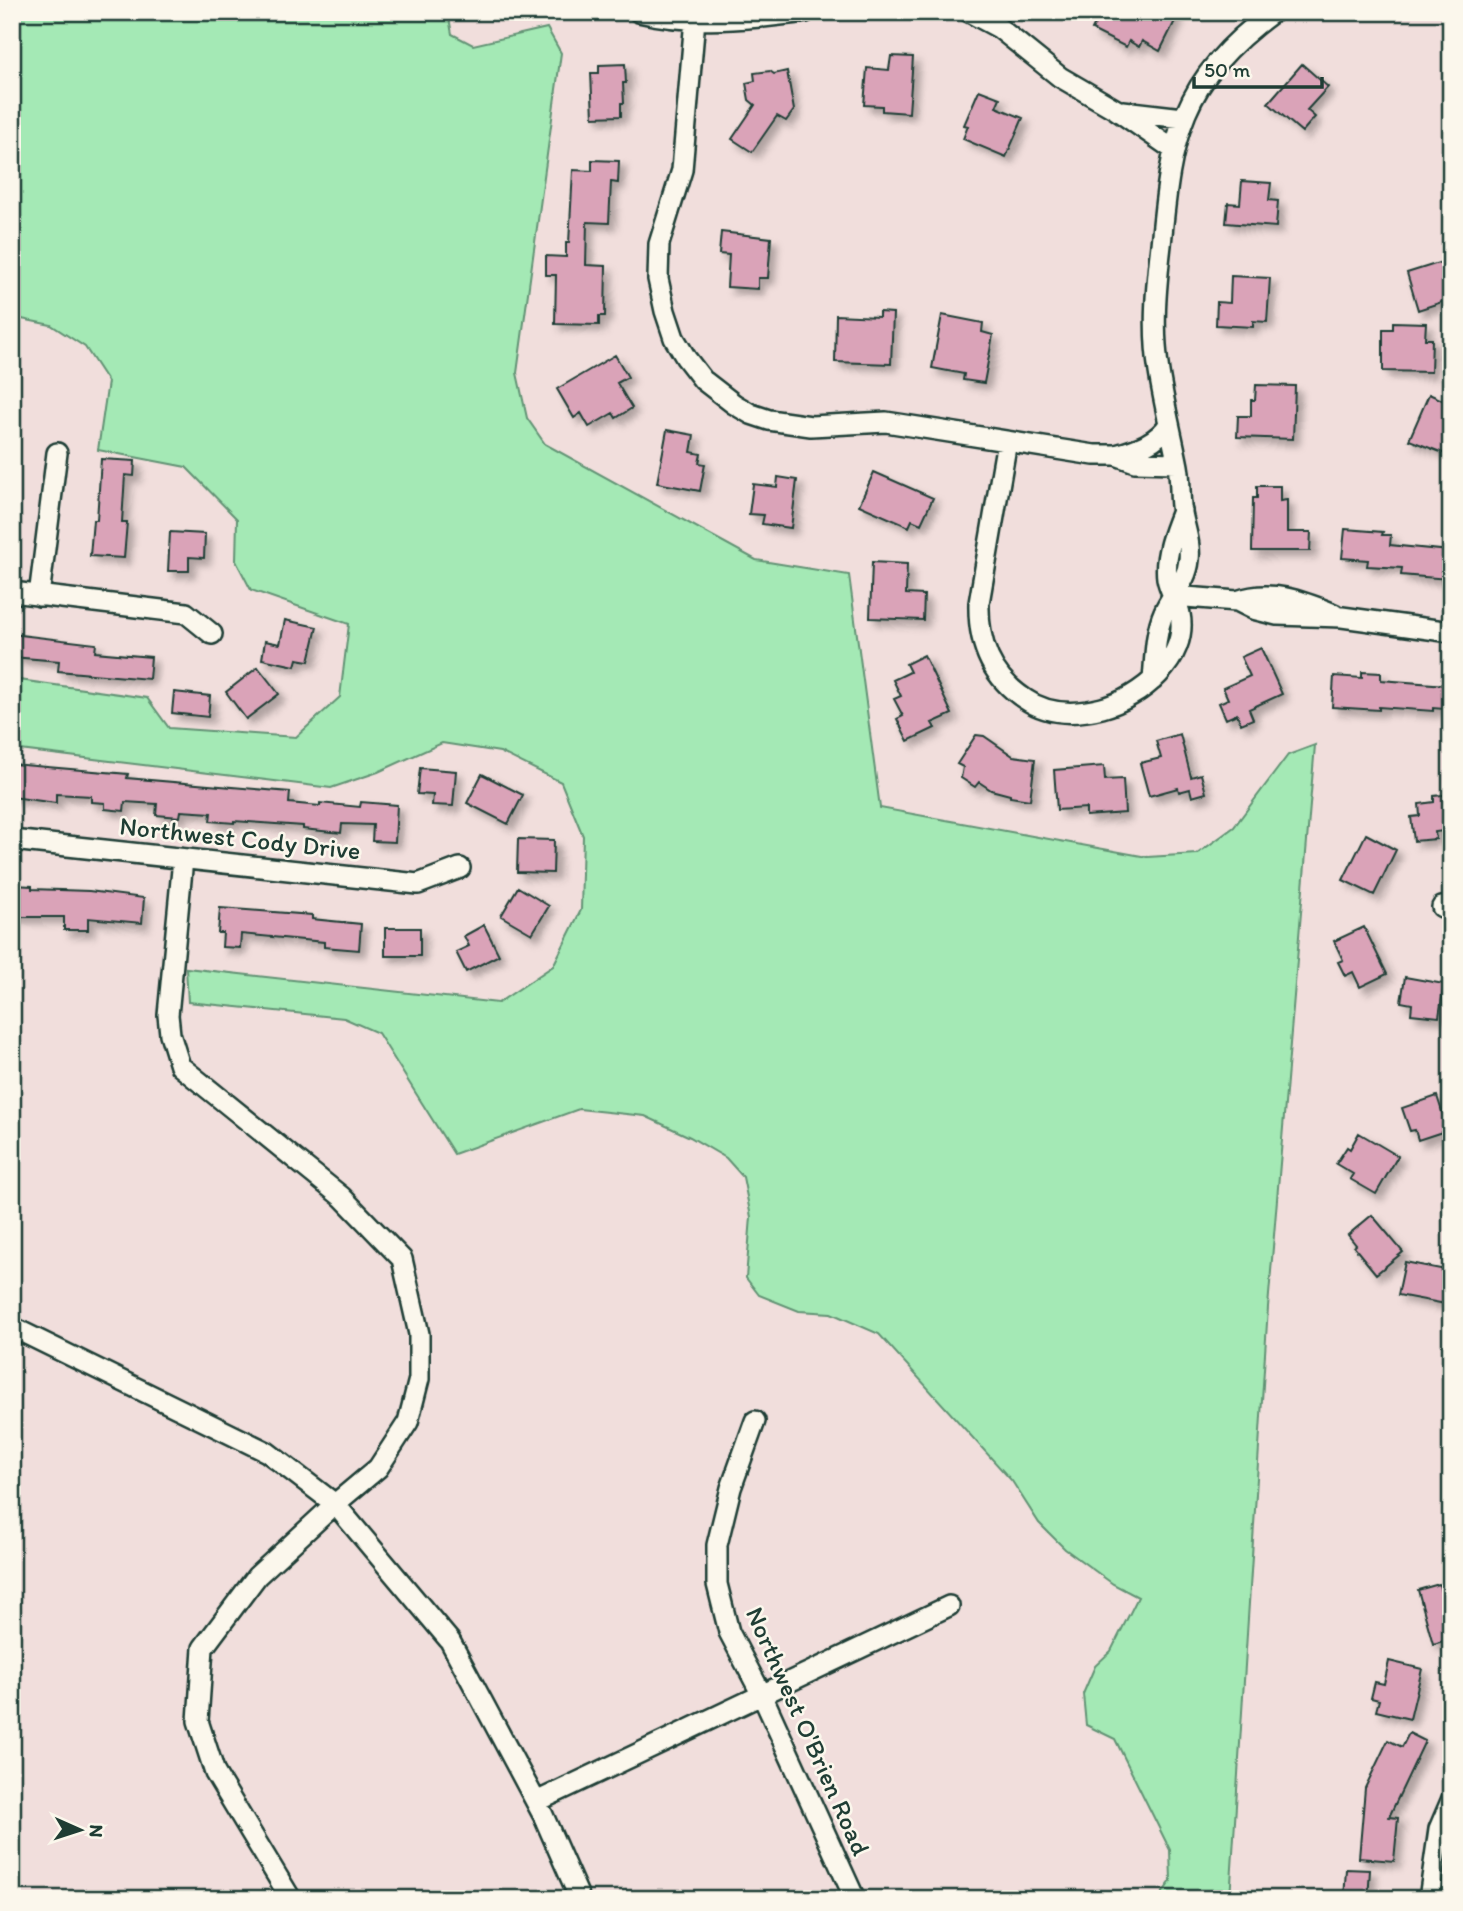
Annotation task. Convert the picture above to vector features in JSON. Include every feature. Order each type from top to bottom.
[{"type":"street","points":[[639,12],[695,19],[731,20],[806,12]]},
{"type":"street","points":[[968,12],[999,28],[1060,77],[1115,109],[1174,150]]},
{"type":"street","points":[[1173,596],[1185,580],[1189,559],[1188,535],[1159,374],[1154,327],[1166,187],[1183,118],[1203,78],[1248,31],[1273,12]]},
{"type":"street","points":[[695,19],[682,170],[659,244],[658,279],[674,338],[703,380],[734,404],[769,420],[811,426],[886,422],[1094,455],[1116,455],[1152,442],[1163,434],[1169,424]]},
{"type":"street","points":[[1115,109],[1183,118]]},
{"type":"street","points":[[1007,441],[979,603],[981,635],[991,664],[1015,693],[1046,710],[1066,713],[1084,712],[1115,704],[1135,694],[1153,680],[1170,661],[1179,634],[1180,614],[1173,596]]},
{"type":"street","points":[[39,596],[57,453]]},
{"type":"street","points":[[1116,455],[1135,462],[1177,463]]},
{"type":"street","points":[[12,592],[186,613],[212,634]]},
{"type":"street","points":[[1173,596],[1237,601],[1253,609],[1277,615],[1342,617],[1451,632]]},
{"type":"street","name":"Northwest Cody Drive","points":[[12,840],[418,884],[460,868]]},
{"type":"street","points":[[183,859],[168,1015],[170,1034],[180,1066],[342,1197],[402,1259],[419,1334],[419,1379],[408,1422],[378,1468],[257,1576],[203,1648],[198,1721],[215,1773],[291,1899]]},
{"type":"street","points":[[12,1327],[267,1452],[335,1504],[450,1641],[536,1802],[580,1899]]},
{"type":"street","name":"Northwest O'Brien Road","points":[[755,1421],[731,1488],[717,1545],[717,1584],[729,1632],[762,1695],[855,1899]]},
{"type":"street","points":[[536,1802],[949,1606]]},
{"type":"street","points":[[1429,1899],[1439,1829],[1451,1801]]},
{"type":"green space","points":[[12,12],[448,12],[452,34],[473,45],[547,28],[561,53],[517,373],[527,418],[545,444],[756,560],[849,575],[880,808],[1147,857],[1197,854],[1234,827],[1288,755],[1315,745],[1268,1307],[1230,1899],[1158,1899],[1171,1881],[1170,1850],[1115,1739],[1086,1725],[1083,1694],[1095,1666],[1111,1651],[1138,1597],[1113,1584],[1065,1549],[1039,1523],[1012,1481],[879,1334],[831,1313],[799,1311],[759,1295],[746,1278],[751,1217],[743,1177],[726,1158],[645,1116],[579,1109],[454,1154],[378,1033],[344,1018],[188,1002],[186,968],[498,1003],[553,966],[581,910],[583,836],[561,782],[500,752],[442,743],[378,772],[331,788],[12,749],[12,679],[147,698],[169,728],[296,737],[340,697],[349,624],[251,590],[236,561],[237,519],[186,467],[98,450],[108,382],[85,347],[51,325],[17,318],[12,320]]},
{"type":"building","points":[[1101,12],[1168,12],[1177,17],[1160,51],[1142,41],[1139,47],[1129,41],[1126,47],[1092,30]]},
{"type":"building","points":[[891,56],[913,57],[909,113],[882,111],[882,106],[864,105],[867,68],[889,70]]},
{"type":"building","points":[[625,64],[626,83],[623,83],[624,103],[621,103],[621,116],[593,117],[591,73],[599,73],[599,65]]},
{"type":"building","points":[[1302,64],[1328,87],[1307,110],[1315,117],[1302,132],[1268,103]]},
{"type":"building","points":[[770,71],[774,74],[787,71],[794,110],[786,121],[777,116],[752,152],[732,139],[755,105],[749,100],[746,83],[755,81],[754,73]]},
{"type":"building","points":[[979,90],[1000,98],[996,107],[1023,118],[1006,157],[963,139],[968,126],[964,125]]},
{"type":"building","points":[[592,160],[619,161],[618,183],[611,182],[609,223],[587,222],[586,265],[606,266],[605,316],[599,316],[599,325],[555,324],[556,275],[546,275],[546,256],[566,257],[573,170],[592,171]]},
{"type":"building","points":[[1242,181],[1271,183],[1269,200],[1278,201],[1276,227],[1226,223],[1228,203],[1240,204]]},
{"type":"building","points":[[721,232],[771,238],[768,278],[758,278],[758,289],[727,287],[729,255],[719,254]]},
{"type":"building","points":[[1451,259],[1451,299],[1418,310],[1407,273]]},
{"type":"building","points":[[1231,276],[1270,278],[1267,322],[1253,321],[1253,327],[1216,325],[1217,302],[1230,303]]},
{"type":"building","points":[[879,312],[893,313],[891,364],[835,362],[836,315],[879,317]]},
{"type":"building","points":[[942,315],[983,323],[982,332],[993,335],[984,383],[963,380],[964,374],[932,368]]},
{"type":"building","points":[[1393,322],[1426,323],[1425,339],[1432,339],[1431,372],[1383,371],[1383,329],[1393,329]]},
{"type":"building","points":[[615,355],[628,377],[617,383],[632,408],[616,418],[613,413],[589,427],[581,413],[574,418],[557,389]]},
{"type":"building","points":[[1256,385],[1295,386],[1293,439],[1237,437],[1238,416],[1251,416],[1251,400],[1255,400]]},
{"type":"building","points":[[1429,394],[1451,404],[1451,456],[1409,440]]},
{"type":"building","points":[[667,430],[694,435],[691,452],[701,454],[699,463],[705,464],[700,491],[657,483]]},
{"type":"building","points":[[101,459],[135,461],[134,476],[125,475],[122,522],[127,522],[124,558],[90,556],[93,520],[97,520]]},
{"type":"building","points":[[874,472],[933,498],[921,524],[912,520],[909,527],[859,505]]},
{"type":"building","points":[[778,477],[797,480],[791,528],[762,524],[764,515],[749,514],[753,484],[777,487]]},
{"type":"building","points":[[1257,486],[1280,486],[1280,501],[1287,500],[1287,532],[1311,532],[1310,551],[1252,551],[1253,498],[1257,498]]},
{"type":"building","points":[[1345,529],[1383,532],[1382,535],[1391,535],[1390,545],[1450,551],[1448,579],[1401,575],[1402,568],[1367,566],[1368,560],[1342,558]]},
{"type":"building","points":[[170,532],[205,534],[204,558],[189,557],[189,571],[168,571]]},
{"type":"building","points":[[872,562],[907,564],[906,594],[924,595],[923,620],[870,618]]},
{"type":"building","points":[[285,620],[317,627],[309,661],[297,659],[295,666],[262,659],[265,641],[280,644]]},
{"type":"building","points":[[12,634],[96,644],[95,652],[151,657],[149,679],[58,671],[59,661],[12,657]]},
{"type":"building","points":[[1261,648],[1282,694],[1249,709],[1253,719],[1241,724],[1237,714],[1226,719],[1219,703],[1228,699],[1223,688],[1250,676],[1241,657]]},
{"type":"building","points":[[924,655],[952,714],[932,723],[935,728],[908,741],[897,719],[903,716],[894,699],[901,696],[893,680],[910,672],[906,664]]},
{"type":"building","points":[[258,667],[279,694],[246,719],[226,692]]},
{"type":"building","points":[[1362,672],[1381,673],[1381,680],[1446,685],[1444,709],[1433,708],[1433,711],[1332,707],[1334,676],[1362,678]]},
{"type":"building","points":[[174,692],[210,696],[208,717],[172,713]]},
{"type":"building","points":[[1180,734],[1191,777],[1201,774],[1206,793],[1192,797],[1190,789],[1179,792],[1178,788],[1149,796],[1140,763],[1161,758],[1156,741]]},
{"type":"building","points":[[976,735],[984,736],[1013,756],[1035,759],[1030,800],[1010,797],[979,782],[975,787],[961,778],[963,767],[957,764]]},
{"type":"building","points":[[12,764],[128,774],[127,778],[290,792],[289,803],[360,807],[361,802],[397,805],[395,842],[372,841],[373,825],[342,824],[341,833],[303,829],[303,826],[210,821],[211,813],[181,811],[180,817],[156,815],[157,804],[125,802],[124,811],[105,809],[105,803],[91,802],[91,796],[56,794],[56,803],[12,797]]},
{"type":"building","points":[[1104,766],[1105,780],[1123,779],[1125,813],[1086,816],[1086,808],[1057,810],[1054,770]]},
{"type":"building","points":[[420,768],[456,771],[453,806],[432,805],[433,795],[417,794]]},
{"type":"building","points":[[482,774],[523,795],[508,824],[467,803]]},
{"type":"building","points":[[1451,794],[1451,830],[1435,832],[1436,839],[1414,841],[1411,817],[1420,816],[1419,804],[1434,802],[1434,796]]},
{"type":"building","points":[[1366,834],[1396,850],[1374,895],[1343,880]]},
{"type":"building","points":[[518,839],[554,840],[553,873],[517,872]]},
{"type":"building","points":[[14,885],[32,886],[32,889],[89,891],[144,898],[142,923],[88,918],[88,930],[64,930],[64,917],[12,917]]},
{"type":"building","points":[[518,887],[549,906],[532,934],[501,916]]},
{"type":"building","points":[[220,908],[312,915],[312,919],[361,924],[359,950],[324,947],[324,942],[241,934],[240,948],[222,947],[223,933],[218,933]]},
{"type":"building","points":[[484,925],[499,955],[466,972],[456,952],[469,946],[464,936]]},
{"type":"building","points":[[1364,927],[1387,974],[1360,987],[1353,972],[1345,976],[1338,962],[1343,960],[1334,941]]},
{"type":"building","points":[[385,928],[420,928],[420,956],[385,956]]},
{"type":"building","points":[[1405,977],[1444,984],[1439,1017],[1411,1014],[1412,1004],[1401,1002]]},
{"type":"building","points":[[1437,1096],[1448,1130],[1418,1140],[1415,1130],[1410,1131],[1402,1108]]},
{"type":"building","points":[[1359,1133],[1398,1156],[1376,1194],[1350,1179],[1353,1174],[1336,1164],[1347,1147],[1350,1149]]},
{"type":"building","points":[[1372,1215],[1403,1252],[1376,1274],[1354,1247],[1356,1245],[1348,1235]]},
{"type":"building","points":[[1405,1262],[1451,1271],[1451,1305],[1398,1295]]},
{"type":"building","points":[[1439,1584],[1441,1592],[1451,1590],[1451,1639],[1433,1644],[1418,1590]]},
{"type":"building","points":[[1389,1661],[1422,1669],[1410,1719],[1376,1711],[1379,1700],[1371,1698],[1375,1682],[1384,1684]]},
{"type":"building","points":[[1409,1733],[1425,1741],[1389,1817],[1398,1818],[1394,1861],[1359,1858],[1365,1788],[1388,1740],[1402,1747]]},
{"type":"building","points":[[1346,1869],[1370,1870],[1368,1899],[1344,1899]]}]
